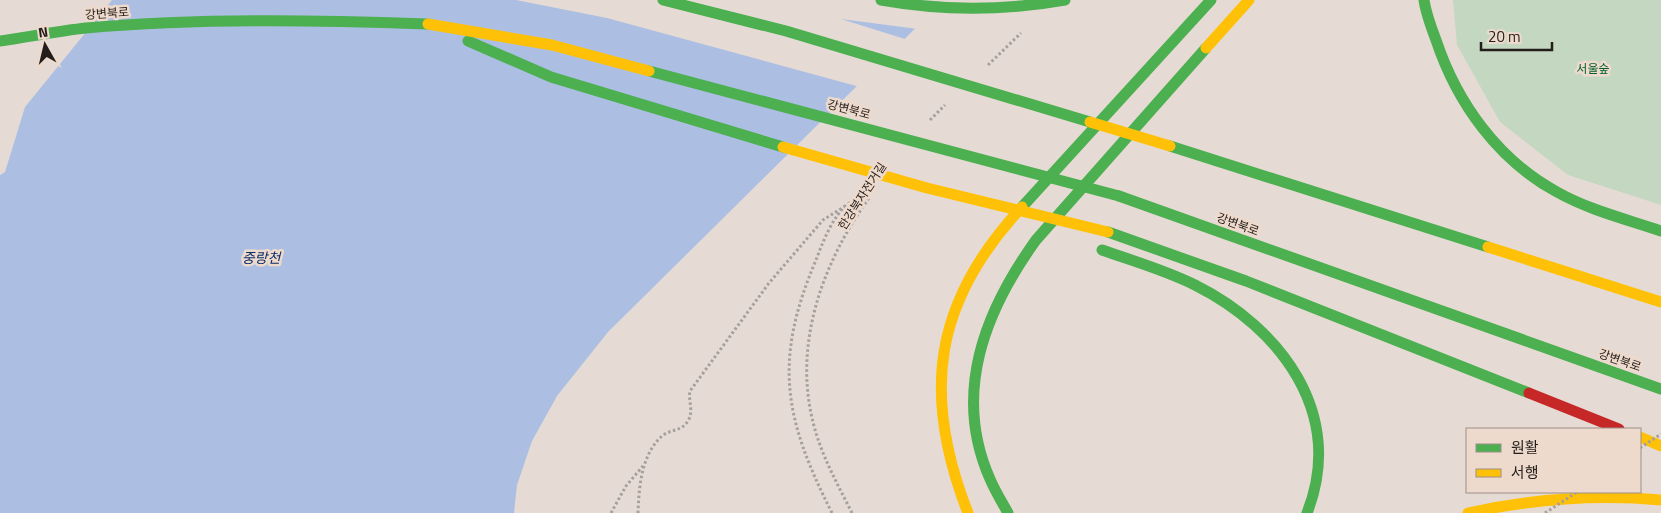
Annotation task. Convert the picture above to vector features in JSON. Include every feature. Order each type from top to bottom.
[{"type":"highway","points":[[663,0],[786,31],[1170,146],[1661,302]]},
{"type":"highway","points":[[881,0],[938,8],[986,10],[1031,6],[1065,0]]},
{"type":"highway","points":[[968,513],[951,470],[944,444],[940,392],[945,342],[952,316],[971,273],[1004,230],[1211,0]]},
{"type":"highway","points":[[1008,513],[993,485],[985,462],[975,415],[975,387],[979,350],[994,305],[1006,281],[1036,240],[1150,109],[1250,0]]},
{"type":"highway","points":[[1424,0],[1439,53],[1458,94],[1482,130],[1512,161],[1546,186],[1582,203],[1661,231]]},
{"type":"highway","name":"강변북로","points":[[0,41],[84,28],[296,18],[428,24],[562,47],[1119,196],[1661,389]]},
{"type":"highway","points":[[428,24],[551,77],[714,127],[927,188],[1108,232],[1246,281],[1616,428]]},
{"type":"highway","points":[[927,188],[1056,234]]},
{"type":"highway","points":[[1098,248],[1193,284],[1217,297],[1252,323],[1285,355],[1308,392],[1317,432],[1318,477],[1314,496],[1307,513]]},
{"type":"highway","points":[[1641,438],[1661,446]]},
{"type":"highway","points":[[1468,513],[1520,502],[1593,496],[1661,500]]},
{"type":"path","points":[[986,66],[1028,26]]},
{"type":"path","points":[[924,126],[952,99]]},
{"type":"path","name":"한강북자전거길","points":[[847,205],[872,194],[852,223],[824,281],[811,322],[806,358],[807,387],[813,422],[826,460],[852,513]]},
{"type":"path","points":[[638,513],[644,466],[652,448],[663,436],[678,430],[688,420],[691,414],[688,398],[690,391],[769,282],[824,220],[847,205]]},
{"type":"path","points":[[832,513],[804,453],[797,433],[789,389],[789,370],[794,324],[806,284],[822,242],[847,205]]},
{"type":"path","points":[[1641,447],[1661,434]]},
{"type":"path","points":[[611,513],[626,486],[644,466]]},
{"type":"path","points":[[1546,513],[1575,493]]},
{"type":"green space","name":"서울숲","points":[[1453,0],[1661,0],[1661,205],[1568,175],[1500,122],[1457,45]]},
{"type":"water","name":"중랑천","points":[[112,0],[944,0],[608,332],[557,396],[532,441],[517,485],[514,513],[0,513],[0,175],[5,172],[25,107]]},
{"type":"pier","points":[[516,0],[947,0],[918,29],[841,19],[908,40],[860,87],[607,18]]},
{"type":"traffic: fast","points":[[663,0],[786,31],[1090,122]]},
{"type":"traffic: fast","points":[[881,0],[950,8],[996,8],[1065,0]]},
{"type":"traffic: fast","points":[[1022,207],[1211,0]]},
{"type":"traffic: fast","points":[[1424,0],[1432,30],[1455,86],[1482,128],[1516,164],[1536,179],[1569,198],[1595,209],[1661,231]]},
{"type":"traffic: fast","points":[[0,41],[86,28],[214,21],[428,24]]},
{"type":"traffic: fast","points":[[468,41],[551,77],[783,147]]},
{"type":"traffic: fast","points":[[1008,513],[990,479],[979,447],[974,415],[974,384],[989,324],[1002,295],[1036,240],[1206,48]]},
{"type":"traffic: fast","points":[[649,71],[1119,196]]},
{"type":"traffic: fast","points":[[1170,146],[1488,247]]},
{"type":"traffic: fast","points":[[1119,196],[1661,389]]},
{"type":"traffic: fast","points":[[1108,232],[1246,281],[1529,393]]},
{"type":"traffic: fast","points":[[1102,250],[1161,270],[1195,285],[1226,303],[1254,325],[1279,350],[1298,378],[1311,409],[1318,442],[1317,477],[1307,513]]},
{"type":"traffic: slow","points":[[1206,48],[1249,0]]},
{"type":"traffic: slow","points":[[428,24],[552,45],[649,71]]},
{"type":"traffic: slow","points":[[1090,122],[1170,146]]},
{"type":"traffic: slow","points":[[783,147],[927,188],[1108,232]]},
{"type":"traffic: slow","points":[[968,513],[953,469],[944,428],[941,388],[944,350],[954,313],[970,278],[992,242],[1022,207]]},
{"type":"traffic: slow","points":[[1488,247],[1661,302]]},
{"type":"traffic: slow","points":[[1641,437],[1661,446]]},
{"type":"traffic: slow","points":[[1468,513],[1516,504],[1564,499],[1636,498],[1661,500]]},
{"type":"traffic: jam","points":[[1529,393],[1616,428]]}]
